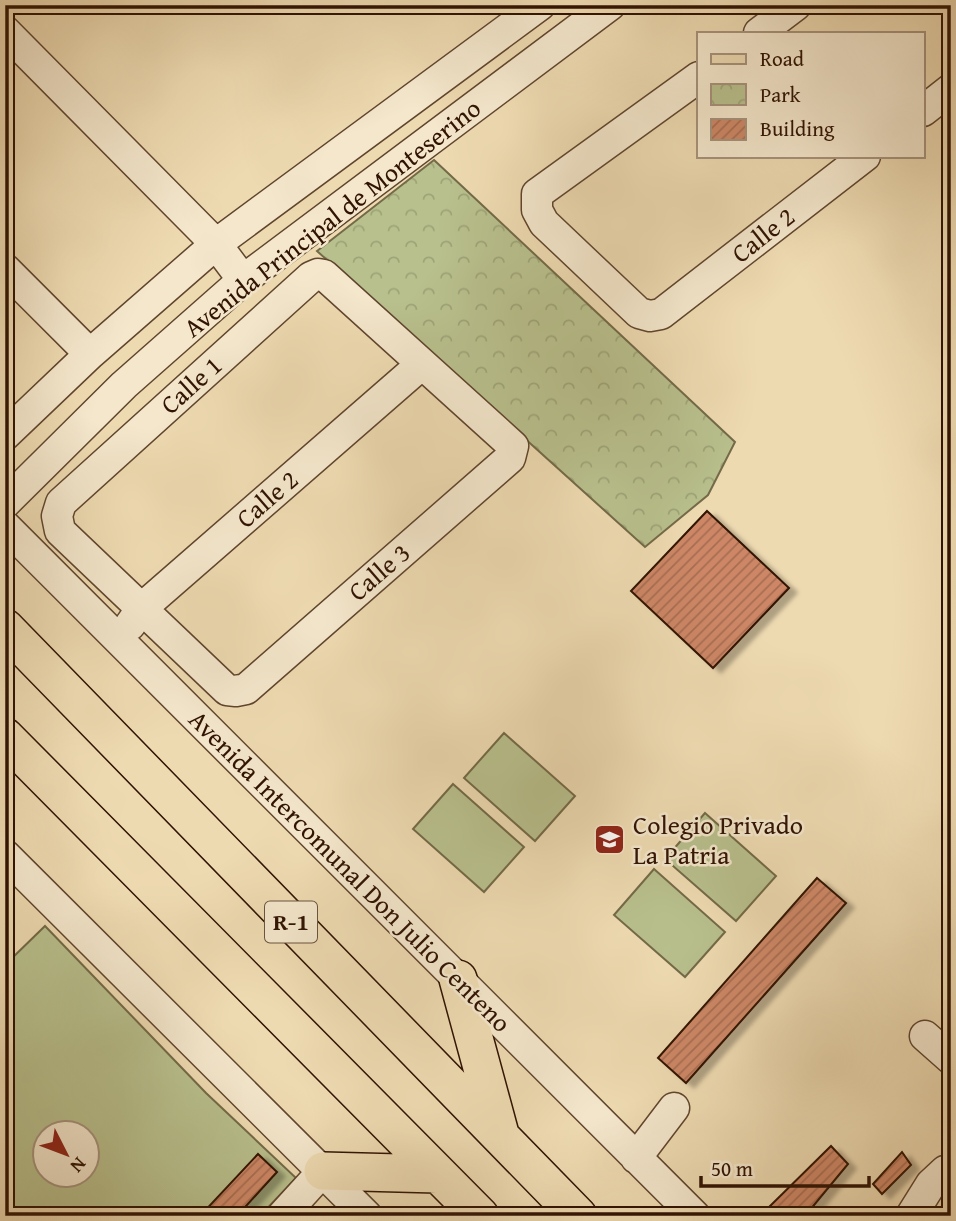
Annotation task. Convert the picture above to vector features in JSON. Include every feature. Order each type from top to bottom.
[{"type":"main road","name":"R-1","points":[[5,628],[578,1216]]},
{"type":"main road","points":[[5,737],[480,1216]]},
{"type":"main road","points":[[458,979],[501,1138]]},
{"type":"main road","points":[[323,1171],[437,1174]]},
{"type":"street","name":"Avenida Principal de Monteserino","points":[[5,435],[90,354],[216,244],[540,5]]},
{"type":"street","name":"Avenida Principal de Monteserino","points":[[5,503],[124,385],[243,280],[610,5]]},
{"type":"street","points":[[760,32],[785,9]]},
{"type":"street","points":[[5,31],[216,244],[243,280]]},
{"type":"street","name":"Calle 2","points":[[697,78],[537,194],[537,210],[544,223],[639,313],[650,316],[660,314],[862,158]]},
{"type":"street","points":[[925,109],[951,89]]},
{"type":"street","points":[[5,269],[90,354]]},
{"type":"street","name":"Calle 1","points":[[142,608],[60,531],[57,516],[61,503],[311,277],[324,275],[422,364]]},
{"type":"street","name":"Calle 2","points":[[119,640],[142,608],[422,364]]},
{"type":"street","name":"Calle 3","points":[[142,608],[227,690],[246,689],[510,458],[513,446],[422,364]]},
{"type":"street","name":"Avenida Intercomunal Don Julio Centeno","points":[[5,526],[695,1216]]},
{"type":"street","points":[[5,855],[367,1216]]},
{"type":"street","points":[[925,1036],[951,1059]]},
{"type":"street","points":[[636,1158],[674,1108]]},
{"type":"street","points":[[282,1216],[323,1171]]},
{"type":"street","points":[[911,1216],[931,1184],[945,1171],[951,1171]]},
{"type":"green space","points":[[434,160],[735,442],[708,495],[645,547],[317,251]]},
{"type":"green space","points":[[504,733],[575,796],[535,841],[464,778]]},
{"type":"green space","points":[[453,784],[524,847],[484,892],[413,829]]},
{"type":"green space","points":[[705,813],[776,876],[736,921],[665,859]]},
{"type":"green space","points":[[654,869],[725,932],[685,977],[614,915]]},
{"type":"green space","points":[[45,926],[206,1093],[296,1178],[260,1216],[5,1216],[5,965]]},
{"type":"building","points":[[707,511],[789,588],[713,668],[631,591]]},
{"type":"building","points":[[817,878],[846,903],[686,1083],[658,1058]]},
{"type":"building","points":[[831,1146],[848,1164],[805,1216],[772,1216],[766,1210]]},
{"type":"building","points":[[902,1152],[911,1165],[882,1194],[873,1184]]},
{"type":"building","points":[[258,1154],[277,1172],[237,1216],[200,1216]]},
{"type":"place","name":"Colegio Privado La Patria","points":[[610,840]]}]
